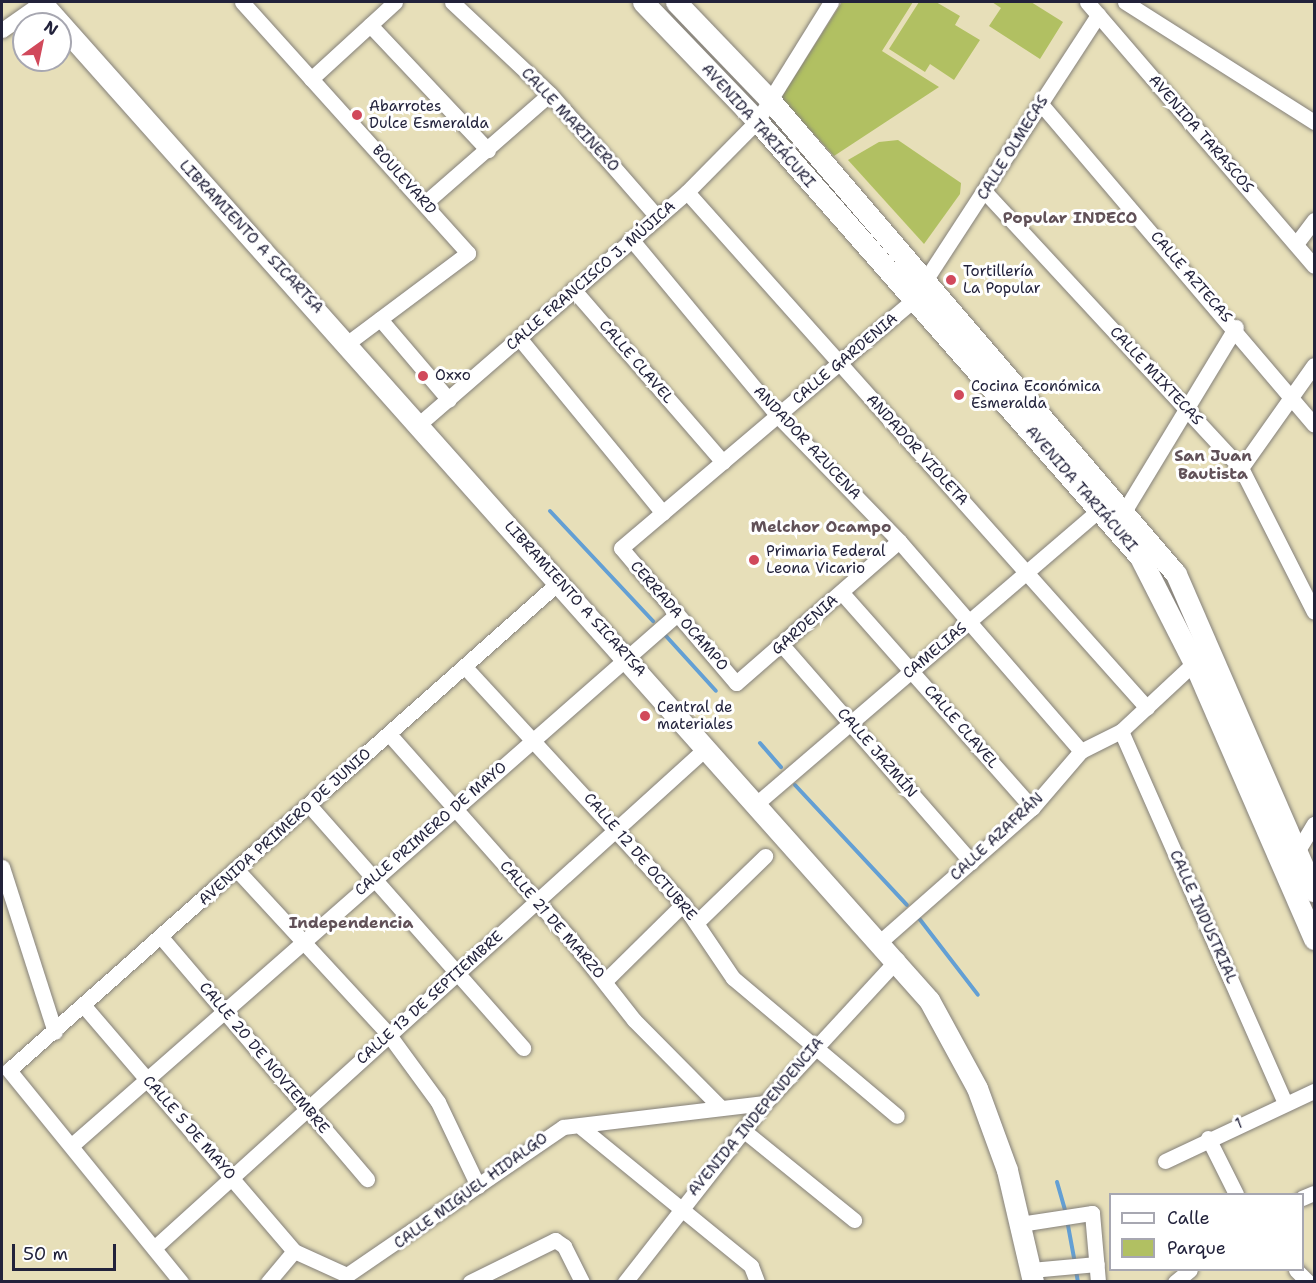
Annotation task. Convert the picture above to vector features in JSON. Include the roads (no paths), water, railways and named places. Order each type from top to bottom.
[{"type":"street","points":[[2,30],[42,2]]},
{"type":"street","name":"LIBRAMIENTO A SICARTSA","points":[[42,2],[349,342],[418,425],[756,804],[881,940],[929,1000],[977,1088],[1007,1170],[1032,1276]]},
{"type":"street","points":[[247,7],[263,2]]},
{"type":"street","points":[[311,79],[395,2]]},
{"type":"street","name":"CALLE MARINERO","points":[[452,2],[550,94],[658,218]]},
{"type":"street","name":"AVENIDA TARIÁCURI","points":[[643,2],[757,121],[911,302],[1113,505],[1176,574],[1314,891]]},
{"type":"street","name":"AVENIDA TARIÁCURI","points":[[676,2],[770,100],[927,281],[1113,505],[1150,573],[1194,663],[1314,939]]},
{"type":"street","name":"AVENIDA TARASCOS","points":[[1087,2],[1314,266]]},
{"type":"street","points":[[1125,2],[1314,122]]},
{"type":"street","name":"CALLE FRANCISCO J. MÚJICA","points":[[418,425],[687,192],[757,121],[826,4]]},
{"type":"street","name":"BOULEVARD","points":[[247,7],[426,202],[468,253],[380,319]]},
{"type":"street","name":"CALLE OLMECAS","points":[[927,281],[986,193],[1098,15]]},
{"type":"street","points":[[370,25],[488,150]]},
{"type":"street","points":[[426,202],[550,94]]},
{"type":"street","name":"CALLE AZTECAS","points":[[1041,104],[1236,327],[1314,425]]},
{"type":"street","name":"ANDADOR VIOLETA","points":[[687,192],[1147,708]]},
{"type":"street","name":"CALLE MIXTECAS","points":[[986,193],[1241,468],[1314,612]]},
{"type":"street","points":[[1296,244],[1314,220]]},
{"type":"street","name":"ANDADOR AZUCENA","points":[[631,239],[778,416],[899,541],[1081,751]]},
{"type":"street","name":"CALLE GARDENIA","points":[[621,548],[911,302],[927,281]]},
{"type":"street","name":"CALLE CLAVEL","points":[[573,289],[723,462]]},
{"type":"street","points":[[349,342],[380,319],[449,400]]},
{"type":"street","name":"CAMELIAS","points":[[756,804],[1026,572],[1113,505],[1186,407],[1236,327]]},
{"type":"street","points":[[520,339],[663,513]]},
{"type":"street","points":[[1241,468],[1314,365]]},
{"type":"street","name":"GARDENIA","points":[[736,683],[899,541]]},
{"type":"street","name":"CERRADA OCAMPO","points":[[621,548],[736,683]]},
{"type":"street","name":"AVENIDA PRIMERO DE JUNIO","points":[[72,1144],[9,1070],[55,1032],[559,582]]},
{"type":"street","name":"CALLE CLAVEL","points":[[842,593],[1032,808]]},
{"type":"street","name":"CALLE PRIMERO DE MAYO","points":[[72,1144],[677,614]]},
{"type":"street","name":"CALLE JAZMÍN","points":[[782,645],[971,862]]},
{"type":"street","name":"CALLE AZAFRÁN","points":[[881,940],[1032,808],[1081,751],[1121,731],[1194,663]]},
{"type":"street","name":"CALLE 12 DE OCTUBRE","points":[[465,667],[617,829],[683,904],[733,978],[897,1116]]},
{"type":"street","name":"CALLE INDUSTRIAL","points":[[1121,731],[1285,1103]]},
{"type":"street","name":"CALLE 21 DE MARZO","points":[[389,734],[538,902],[605,981],[634,1020],[718,1105]]},
{"type":"street","name":"CALLE 13 DE SEPTIEMBRE","points":[[154,1248],[706,748]]},
{"type":"street","points":[[309,805],[523,1048]]},
{"type":"street","points":[[1297,852],[1314,824]]},
{"type":"street","points":[[697,922],[765,856]]},
{"type":"street","points":[[2,867],[55,1032]]},
{"type":"street","points":[[237,870],[389,1035],[438,1102],[478,1186]]},
{"type":"street","points":[[605,981],[683,904]]},
{"type":"street","name":"CALLE 20 DE NOVIEMBRE","points":[[161,937],[367,1179]]},
{"type":"street","name":"AVENIDA INDEPENDENCIA","points":[[625,1281],[681,1206],[765,1103],[815,1046],[897,960]]},
{"type":"street","name":"CALLE 5 DE MAYO","points":[[84,1006],[294,1251],[331,1272],[360,1270]]},
{"type":"street","name":"1","points":[[1165,1161],[1208,1138],[1314,1091]]},
{"type":"street","name":"CALLE MIGUEL HIDALGO","points":[[360,1270],[551,1134],[718,1105],[765,1103]]},
{"type":"street","points":[[582,1128],[681,1206],[751,1266],[757,1281]]},
{"type":"street","points":[[743,1130],[854,1220]]},
{"type":"street","points":[[1208,1138],[1236,1193]]},
{"type":"street","points":[[72,1144],[181,1281]]},
{"type":"street","points":[[1020,1224],[1092,1213],[1093,1264],[1098,1281]]},
{"type":"street","points":[[470,1281],[555,1240],[564,1246],[582,1281]]},
{"type":"street","points":[[268,1281],[294,1251]]},
{"type":"street","points":[[1032,1276],[1061,1267],[1093,1264]]},
{"type":"street","points":[[1176,1281],[1188,1271]]},
{"type":"waterway","points":[[550,511],[653,621]]},
{"type":"waterway","points":[[666,636],[716,691]]},
{"type":"waterway","points":[[760,743],[781,767]]},
{"type":"waterway","points":[[795,785],[907,905]]},
{"type":"waterway","points":[[918,917],[978,995]]},
{"type":"waterway","points":[[1057,1182],[1066,1213]]},
{"type":"waterway","points":[[1067,1220],[1075,1263]]},
{"type":"waterway","points":[[1076,1270],[1078,1282]]},
{"type":"place","name":"Abarrotes Dulce Esmeralda","points":[[357,115]]},
{"type":"place","name":"Tortillería La Popular","points":[[951,280]]},
{"type":"place","name":"Oxxo","points":[[423,376]]},
{"type":"place","name":"Cocina Económica Esmeralda","points":[[959,395]]},
{"type":"place","name":"Primaria Federal Leona Vicario","points":[[754,560]]},
{"type":"place","name":"Central de materiales","points":[[645,716]]},
{"type":"district","name":"Popular INDECO","points":[[1070,218]]},
{"type":"district","name":"San Juan Bautista","points":[[1213,465]]},
{"type":"district","name":"Melchor Ocampo","points":[[821,527]]},
{"type":"district","name":"Independencia","points":[[351,923]]}]
